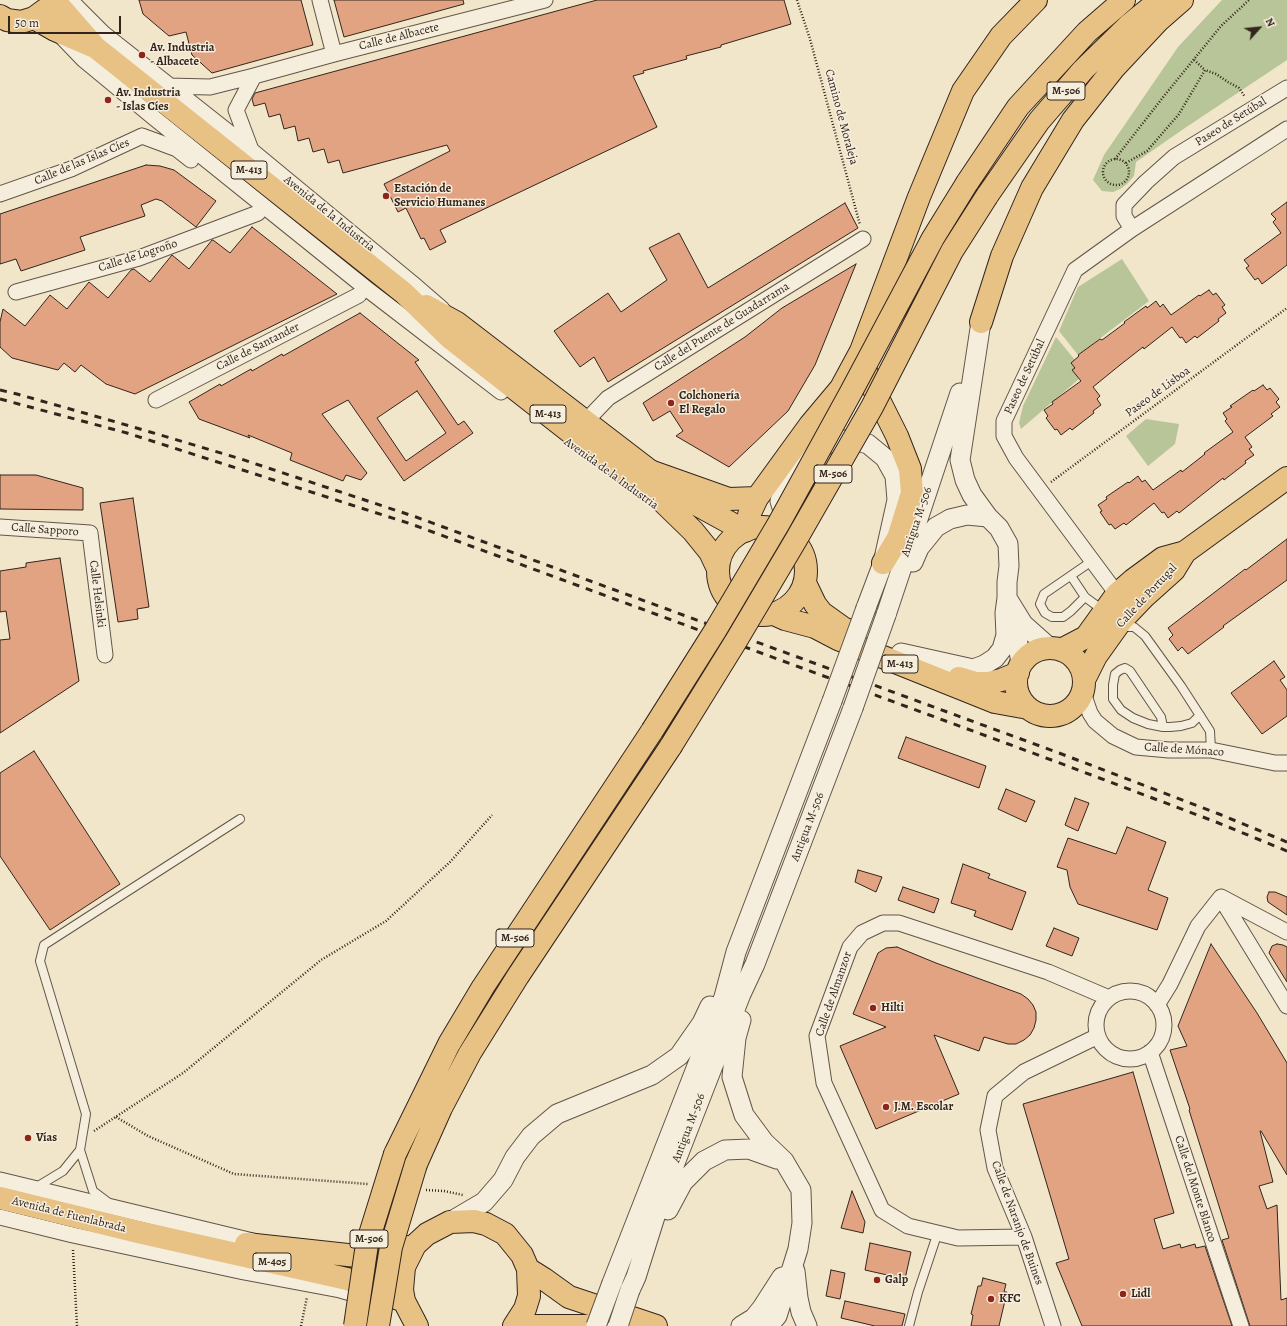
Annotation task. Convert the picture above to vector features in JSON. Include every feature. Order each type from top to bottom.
[{"type":"main road","points":[[0,16],[7,20],[21,22],[34,18],[45,9],[51,0]]},
{"type":"main road","name":"Avenida de la Industria","points":[[54,0],[95,47],[404,293]]},
{"type":"main road","points":[[746,530],[749,515],[757,498],[810,426],[841,388],[861,351],[919,197],[963,91],[1001,36],[1036,0]]},
{"type":"main road","name":"M-506","points":[[355,1326],[367,1244],[395,1154],[449,1044],[482,987],[652,731],[715,631],[779,522],[851,392],[933,238],[967,183],[1018,106],[1088,32],[1124,0]]},
{"type":"main road","name":"M-506","points":[[378,1326],[391,1247],[416,1164],[441,1108],[470,1053],[518,976],[671,746],[736,641],[872,407],[952,251],[987,196],[1039,121],[1083,70],[1129,25],[1160,0]]},
{"type":"main road","points":[[981,322],[1002,256],[1032,188],[1073,120],[1114,68],[1158,21],[1182,0]]},
{"type":"main road","name":"Avenida de la Industria","points":[[34,18],[55,30],[95,47]]},
{"type":"main road","name":"M-413","points":[[404,293],[457,323],[585,422],[694,503],[746,530]]},
{"type":"main road","name":"M-413","points":[[404,293],[449,338],[578,438],[656,495],[693,532],[710,552],[718,569],[720,584],[727,598],[733,604],[746,612],[761,615],[774,614],[785,619],[815,627],[838,640],[995,702],[1028,708],[1035,713],[1043,715],[1059,715],[1074,707],[1083,686]]},
{"type":"main road","points":[[861,351],[870,382],[897,436],[910,468],[912,493],[898,538],[883,563]]},
{"type":"main road","points":[[650,471],[729,499],[757,498]]},
{"type":"main road","name":"Calle de Portugal","points":[[1083,686],[1114,620],[1117,594],[1163,558],[1185,552],[1287,478]]},
{"type":"main road","name":"M-413","points":[[718,569],[720,559],[726,545],[738,534],[746,530],[765,527],[780,531],[793,540],[802,552],[806,568],[805,583],[815,604],[822,613],[843,628],[951,675],[976,683],[995,682],[1019,668],[1033,653],[1041,649],[1056,649]]},
{"type":"main road","name":"Calle de Portugal","points":[[1056,649],[1086,637],[1094,627],[1114,620],[1145,596],[1174,570],[1185,552]]},
{"type":"main road","points":[[774,614],[788,607],[797,598],[805,583]]},
{"type":"main road","points":[[1056,649],[1070,655],[1077,662],[1082,670],[1083,686]]},
{"type":"main road","points":[[1019,668],[1016,682],[1018,692],[1022,701],[1028,708]]},
{"type":"main road","name":"Avenida de Fuenlabrada","points":[[0,1198],[138,1232]]},
{"type":"main road","name":"M-405","points":[[410,1312],[402,1290],[404,1267],[415,1245],[427,1234],[450,1222],[474,1221],[486,1224],[505,1234],[522,1255],[528,1269],[529,1296],[525,1309],[514,1326]]},
{"type":"main road","name":"M-405","points":[[138,1232],[357,1256],[415,1245]]},
{"type":"main road","name":"M-405","points":[[138,1232],[347,1279],[410,1312]]},
{"type":"main road","points":[[528,1269],[568,1297],[656,1326]]},
{"type":"main road","points":[[534,1326],[591,1326]]},
{"type":"street","name":"Avenida de la Industria","points":[[70,0],[104,34],[251,150],[412,283],[457,323]]},
{"type":"street","points":[[320,0],[334,54]]},
{"type":"street","name":"Calle de Albacete","points":[[168,86],[210,87],[545,0]]},
{"type":"street","name":"Avenida de la Industria","points":[[55,30],[84,60],[367,289],[599,467],[693,532]]},
{"type":"street","points":[[251,150],[236,110],[254,76]]},
{"type":"street","name":"Paseo de Setúbal","points":[[1132,228],[1124,216],[1124,205],[1146,182],[1174,157],[1287,88]]},
{"type":"street","points":[[142,136],[153,117]]},
{"type":"street","name":"Paseo de Setúbal","points":[[1117,594],[1039,491],[1016,458],[1004,436],[1004,422],[1075,270],[1132,228],[1287,130]]},
{"type":"street","name":"Avenida de la Industria","points":[[142,136],[177,149],[359,295],[497,399],[511,399]]},
{"type":"street","name":"Calle de las Islas Cíes","points":[[0,194],[71,169],[142,136]]},
{"type":"street","name":"Calle de Logroño","points":[[16,292],[139,258],[258,213]]},
{"type":"street","name":"Calle del Puente de Guadarrama","points":[[585,422],[608,398],[863,240]]},
{"type":"street","name":"Calle de Santander","points":[[156,400],[359,295]]},
{"type":"street","points":[[901,653],[972,670],[995,658],[1002,649],[1006,635],[1007,582],[1009,566],[1008,544],[999,528],[988,517],[972,495],[965,480],[960,460],[981,322]]},
{"type":"street","name":"Antigua M-506","points":[[618,1326],[659,1204],[738,1001],[756,964],[853,708],[950,426],[981,322]]},
{"type":"street","name":"Antigua M-506","points":[[596,1326],[724,997],[736,952],[883,563],[897,500],[895,476],[885,458],[868,444],[850,439],[830,443],[810,455],[788,480],[780,501],[793,540]]},
{"type":"street","points":[[886,615],[907,576],[919,548],[936,526],[950,518],[967,515],[988,517]]},
{"type":"street","name":"Calle Sapporo","points":[[0,528],[90,533]]},
{"type":"street","name":"Calle Helsinki","points":[[90,533],[105,655]]},
{"type":"street","points":[[1006,605],[1024,624],[1056,649]]},
{"type":"street","points":[[1006,605],[1017,637],[1019,668]]},
{"type":"street","name":"Calle de Mónaco","points":[[1083,686],[1090,713],[1096,721],[1113,736],[1136,746],[1169,750],[1211,750],[1275,763],[1287,763]]},
{"type":"street","points":[[1221,897],[1287,932]]},
{"type":"street","points":[[1157,1005],[1170,984],[1198,926],[1221,897]]},
{"type":"street","points":[[1221,897],[1287,1006]]},
{"type":"street","name":"Calle de Almanzor","points":[[1024,1237],[958,1238],[908,1226],[882,1210],[824,1083],[817,1036],[850,947],[862,932],[883,923],[899,923],[1048,972],[1110,998]]},
{"type":"street","points":[[450,1222],[486,1200],[503,1180],[515,1157],[531,1136],[557,1114],[652,1075],[678,1056],[702,1023],[736,952]]},
{"type":"street","points":[[756,964],[736,1038],[732,1077],[744,1115],[764,1142],[784,1162],[801,1190],[802,1223],[798,1249],[777,1316],[768,1326]]},
{"type":"street","points":[[1129,991],[1140,993],[1157,1005],[1161,1009],[1164,1025],[1162,1035],[1157,1045],[1150,1052],[1140,1057],[1130,1059],[1120,1058],[1110,1053],[1103,1046],[1098,1036],[1096,1026],[1098,1015],[1102,1006],[1110,998],[1119,993],[1129,991]]},
{"type":"street","name":"Calle de Naranjo de Buines","points":[[1053,1326],[1024,1237],[995,1168],[988,1130],[995,1096],[1024,1072],[1098,1036]]},
{"type":"street","name":"Calle del Monte Blanco","points":[[1150,1052],[1241,1326]]},
{"type":"street","points":[[633,1284],[683,1182],[704,1161],[725,1150],[749,1149],[784,1162]]},
{"type":"street","points":[[0,1180],[277,1247]]},
{"type":"street","points":[[0,1217],[72,1236],[244,1272],[340,1290],[410,1312]]},
{"type":"street","points":[[741,1326],[754,1318],[794,1261]]},
{"type":"street","points":[[794,1261],[798,1298],[806,1326]]},
{"type":"lane","points":[[1085,597],[1063,617],[1052,617],[1045,612],[1040,604],[1044,594],[1092,561]]},
{"type":"lane","points":[[1071,576],[1085,597],[1114,620],[1126,626],[1134,627],[1145,636],[1210,731],[1211,750]]},
{"type":"lane","points":[[1163,727],[1160,717],[1130,671],[1125,668],[1115,674],[1113,685],[1114,699],[1121,710],[1133,718],[1148,724],[1163,727],[1170,727],[1192,723],[1200,715]]},
{"type":"lane","points":[[114,1207],[93,1191],[80,1150],[86,1114],[40,960],[44,945],[240,819]]},
{"type":"lane","points":[[34,1188],[63,1171],[80,1150]]},
{"type":"lane","points":[[909,1326],[918,1292],[938,1232]]},
{"type":"path","name":"Camino de Moraleja","points":[[796,0],[810,39],[863,240]]},
{"type":"path","points":[[1116,158],[1123,160],[1126,163],[1129,171],[1127,179],[1120,184],[1112,184],[1104,176],[1104,168],[1108,161],[1116,158],[1221,26],[1248,0]]},
{"type":"path","points":[[1194,59],[1206,70],[1216,74],[1239,88],[1252,109]]},
{"type":"path","points":[[1126,163],[1147,151],[1179,114],[1206,70]]},
{"type":"path","name":"Paseo de Lisboa","points":[[1039,491],[1287,308]]},
{"type":"path","points":[[82,1139],[183,1073],[321,960],[386,921],[450,862],[492,815]]},
{"type":"path","points":[[116,1117],[148,1136],[234,1174],[369,1184]]},
{"type":"path","points":[[422,1189],[486,1200]]},
{"type":"path","points":[[72,1236],[77,1326]]},
{"type":"path","points":[[300,1326],[311,1284]]},
{"type":"green space","points":[[1222,0],[1287,0],[1287,60],[1136,162],[1134,176],[1120,189],[1113,192],[1102,191],[1093,180],[1104,155],[1178,47]]},
{"type":"green space","points":[[1122,259],[1149,301],[1078,355],[1059,331],[1078,287]]},
{"type":"green space","points":[[1056,337],[1075,360],[1071,363],[1075,368],[1072,370],[1079,379],[1021,429],[1019,423],[1023,406]]},
{"type":"green space","points":[[1146,419],[1179,424],[1175,444],[1148,466],[1126,436]]},
{"type":"building","points":[[139,0],[301,0],[313,45],[212,73],[192,55],[186,32],[169,36],[143,14]]},
{"type":"building","points":[[334,0],[463,0],[464,4],[344,37]]},
{"type":"building","points":[[597,0],[784,0],[791,24],[721,45],[721,47],[686,56],[687,59],[643,71],[644,73],[633,76],[657,127],[440,230],[446,242],[430,250],[424,238],[421,239],[406,208],[398,212],[384,184],[450,151],[447,145],[343,173],[339,160],[328,163],[324,149],[313,152],[309,138],[298,141],[295,126],[284,129],[280,114],[269,117],[265,103],[254,106],[252,99],[255,93]]},
{"type":"building","points":[[146,165],[160,166],[174,170],[216,201],[196,227],[162,201],[156,199],[141,205],[145,216],[80,237],[85,250],[21,271],[16,259],[0,264],[0,214]]},
{"type":"building","points":[[1287,202],[1287,265],[1262,284],[1258,278],[1255,280],[1246,268],[1249,266],[1244,260],[1281,233],[1273,222],[1276,219],[1271,214]]},
{"type":"building","points":[[845,203],[858,228],[608,382],[594,357],[580,367],[554,331],[608,293],[621,312],[667,280],[649,248],[679,233],[708,288]]},
{"type":"building","points":[[252,227],[337,294],[135,394],[106,384],[81,365],[75,372],[64,363],[58,370],[12,358],[0,347],[0,322],[3,309],[25,326],[50,295],[67,309],[89,282],[108,298],[131,270],[134,269],[150,282],[172,255],[189,269],[212,240],[230,253]]},
{"type":"building","points":[[856,264],[815,365],[788,411],[729,467],[676,436],[683,431],[670,411],[653,421],[643,403],[745,337],[782,308]]},
{"type":"building","points":[[1209,290],[1213,295],[1216,293],[1225,305],[1222,307],[1226,313],[1218,319],[1219,321],[1197,338],[1195,336],[1186,343],[1182,337],[1180,338],[1172,327],[1144,349],[1143,347],[1093,387],[1100,396],[1097,399],[1101,405],[1093,411],[1094,413],[1072,430],[1070,428],[1061,435],[1057,429],[1055,430],[1046,418],[1048,416],[1044,410],[1053,404],[1052,402],[1081,381],[1072,370],[1075,368],[1071,363],[1079,356],[1078,355],[1100,339],[1102,340],[1146,306],[1147,308],[1156,301],[1160,307],[1163,304],[1171,315],[1199,295],[1200,296]]},
{"type":"building","points":[[360,313],[419,360],[415,362],[458,425],[464,421],[473,433],[404,481],[348,400],[322,414],[367,473],[361,480],[346,475],[343,481],[290,460],[292,453],[248,435],[250,438],[199,419],[189,402],[220,384],[221,386],[251,369],[252,371],[282,354],[283,356]],"holes":[[[417,391],[446,433],[406,461],[377,418]]]},
{"type":"building","points":[[1263,385],[1267,390],[1270,388],[1279,399],[1276,402],[1280,407],[1271,414],[1273,416],[1245,437],[1252,447],[1249,449],[1254,455],[1245,461],[1246,463],[1224,480],[1223,478],[1179,513],[1177,511],[1168,518],[1154,503],[1126,525],[1124,523],[1115,529],[1111,524],[1109,525],[1100,512],[1102,511],[1098,505],[1107,499],[1106,497],[1138,476],[1142,482],[1145,480],[1153,490],[1181,470],[1182,472],[1205,454],[1204,453],[1233,432],[1225,421],[1227,419],[1223,413],[1232,407],[1230,406]]},
{"type":"building","points":[[0,475],[36,475],[83,488],[83,510],[0,509]]},
{"type":"building","points":[[133,498],[149,607],[137,609],[138,619],[118,622],[100,503]]},
{"type":"building","points":[[1287,539],[1287,580],[1223,626],[1224,627],[1188,654],[1182,647],[1178,651],[1169,639],[1173,635],[1168,628]]},
{"type":"building","points":[[60,558],[79,681],[0,733],[0,640],[10,639],[6,611],[0,612],[0,571],[26,567],[26,563]]},
{"type":"building","points":[[1274,661],[1285,677],[1280,680],[1287,690],[1287,716],[1262,734],[1231,693]]},
{"type":"building","points":[[906,737],[986,766],[979,788],[898,758]]},
{"type":"building","points":[[34,751],[120,884],[50,930],[0,856],[0,773]]},
{"type":"building","points":[[1006,789],[1035,801],[1026,822],[998,809]]},
{"type":"building","points":[[1075,798],[1089,803],[1078,831],[1065,825]]},
{"type":"building","points":[[1127,827],[1166,842],[1148,890],[1168,898],[1157,930],[1078,904],[1070,887],[1067,870],[1057,867],[1068,838],[1116,854]]},
{"type":"building","points":[[963,864],[990,874],[988,878],[1026,892],[1012,930],[974,916],[976,911],[951,903]]},
{"type":"building","points":[[858,870],[882,877],[876,892],[855,882]]},
{"type":"building","points":[[903,887],[939,899],[934,913],[898,900]]},
{"type":"building","points":[[1269,892],[1275,892],[1287,897],[1287,915],[1268,902],[1267,897]]},
{"type":"building","points":[[1054,928],[1079,938],[1072,956],[1046,946]]},
{"type":"building","points":[[1211,944],[1257,1013],[1287,1063],[1287,1175],[1260,1131],[1273,1182],[1259,1186],[1267,1209],[1277,1205],[1281,1300],[1287,1298],[1287,1326],[1250,1326],[1222,1240],[1229,1238],[1189,1110],[1190,1109],[1170,1050],[1187,1046],[1178,1026]]},
{"type":"building","points":[[1277,944],[1287,947],[1287,982],[1269,953],[1272,946]]},
{"type":"building","points":[[897,947],[1021,994],[1033,1005],[1036,1012],[1036,1020],[1030,1035],[1024,1040],[1016,1044],[1008,1044],[984,1037],[979,1051],[934,1035],[959,1094],[876,1129],[840,1046],[886,1027],[853,1014],[878,953],[886,948]]},
{"type":"building","points":[[1133,1072],[1174,1213],[1154,1219],[1163,1249],[1180,1244],[1181,1248],[1195,1244],[1196,1248],[1205,1246],[1232,1326],[1082,1326],[1056,1263],[1069,1259],[1023,1104]]},
{"type":"building","points":[[852,1191],[865,1222],[863,1233],[841,1228]]},
{"type":"building","points":[[870,1243],[911,1252],[905,1279],[865,1270]]},
{"type":"building","points":[[831,1270],[845,1273],[840,1299],[826,1296]]},
{"type":"building","name":"KFC","points":[[983,1278],[1006,1284],[1004,1292],[1007,1292],[999,1326],[971,1326],[973,1315],[971,1314],[978,1286],[981,1286]]},
{"type":"building","points":[[845,1301],[905,1314],[902,1326],[875,1326],[841,1318]]},
{"type":"railway","points":[[0,390],[241,459],[416,517],[1059,753],[1219,814],[1287,842]]},
{"type":"railway","points":[[0,399],[127,433],[411,524],[1057,762],[1216,822],[1287,851]]},
{"type":"place","name":"Av. Industria - Albacete","points":[[142,55]]},
{"type":"place","name":"Av. Industria - Islas Cíes","points":[[108,100]]},
{"type":"place","name":"Estación de Servicio Humanes","points":[[386,196]]},
{"type":"place","name":"Colchonería El Regalo","points":[[671,403]]},
{"type":"place","name":"Hilti","points":[[873,1008]]},
{"type":"place","name":"J.M. Escolar","points":[[886,1107]]},
{"type":"place","name":"Vías","points":[[28,1138]]},
{"type":"place","name":"Galp","points":[[877,1280]]},
{"type":"place","name":"Lidl","points":[[1123,1294]]},
{"type":"place","name":"KFC","points":[[991,1299]]}]
